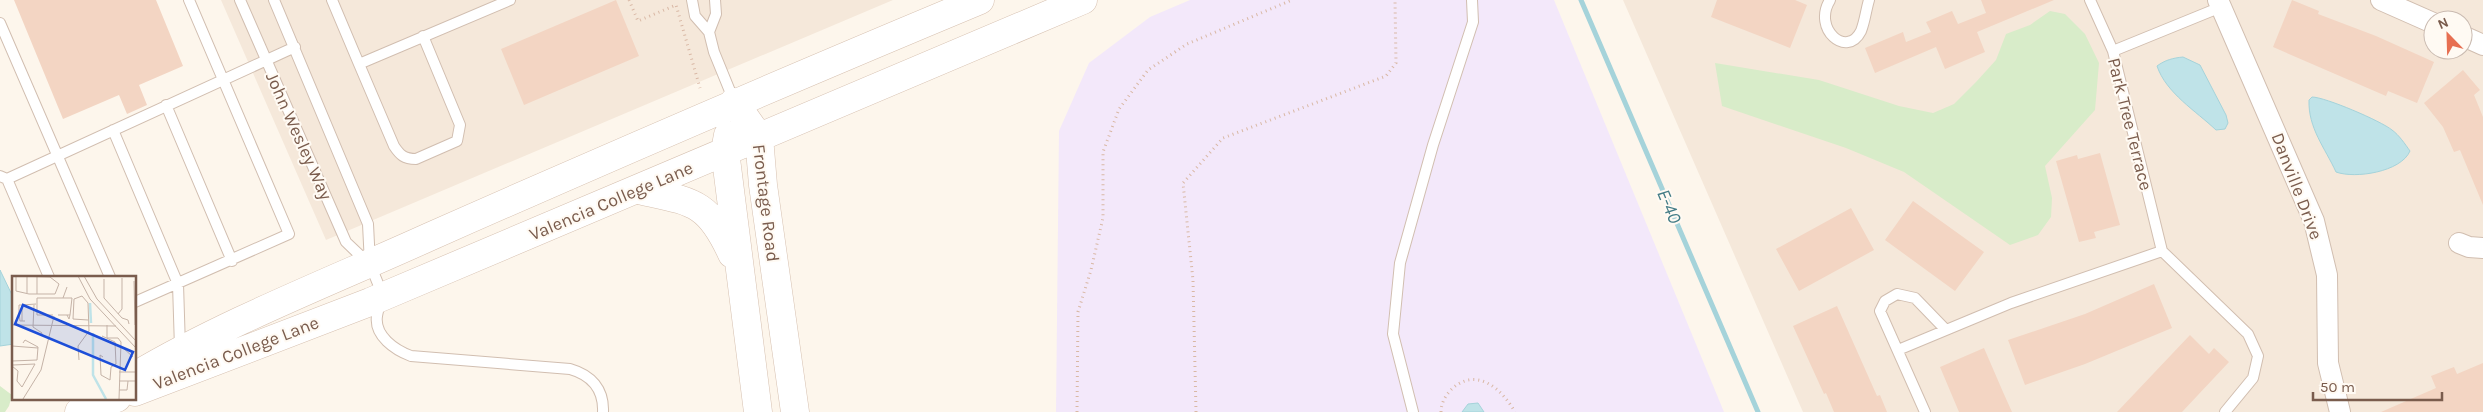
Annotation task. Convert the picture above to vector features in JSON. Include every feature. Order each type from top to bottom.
[{"type":"street","name":"Valencia College Lane","points":[[136,375],[180,351],[370,264],[734,102],[980,0]]},
{"type":"street","name":"Valencia College Lane","points":[[136,392],[384,296],[639,190],[759,137],[1083,0]]},
{"type":"street","points":[[2381,0],[2423,19]]},
{"type":"street","name":"Danville Drive","points":[[2219,3],[2314,221],[2327,275],[2328,363],[2340,412]]},
{"type":"street","name":"Frontage Road","points":[[734,102],[759,137],[763,185],[795,412]]},
{"type":"street","name":"Frontage Road","points":[[734,102],[725,152],[758,412]]},
{"type":"street","points":[[639,190],[698,205],[720,227],[740,273]]},
{"type":"street","points":[[2459,243],[2469,247],[2483,248]]},
{"type":"street","points":[[75,412],[95,400]]},
{"type":"street","points":[[79,412],[112,400]]},
{"type":"lane","points":[[136,302],[290,234],[189,0]]},
{"type":"lane","name":"John Wesley Way","points":[[240,0],[346,242],[370,264]]},
{"type":"lane","name":"John Wesley Way","points":[[274,0],[368,224],[370,264],[384,296]]},
{"type":"lane","points":[[332,0],[394,146],[400,155],[416,160],[457,141],[460,125],[423,36]]},
{"type":"lane","points":[[359,64],[510,0]]},
{"type":"lane","points":[[692,0],[695,16],[709,32],[714,52],[734,102]]},
{"type":"lane","points":[[709,32],[716,14],[715,0]]},
{"type":"lane","points":[[1413,412],[1393,334],[1400,263],[1433,145],[1473,22],[1472,0]]},
{"type":"lane","points":[[1830,0],[1826,7],[1824,18],[1826,26],[1830,34],[1842,42],[1849,41],[1860,32],[1869,0]]},
{"type":"lane","name":"Park Tree Terrace","points":[[2090,0],[2113,51],[2162,251]]},
{"type":"lane","points":[[2113,51],[2219,3]]},
{"type":"lane","points":[[0,23],[110,276]]},
{"type":"lane","points":[[49,276],[3,177],[58,156],[223,78],[295,47]]},
{"type":"lane","points":[[166,105],[232,260]]},
{"type":"lane","points":[[113,130],[178,284],[180,351]]},
{"type":"lane","points":[[1898,350],[2011,303],[2162,251],[2248,334],[2258,356],[2253,378],[2225,412]]},
{"type":"lane","points":[[1925,412],[1880,311],[1885,300],[1897,294],[1915,298],[1945,329]]},
{"type":"lane","points":[[384,296],[376,317],[383,336],[398,352],[411,356],[570,369],[583,373],[594,382],[601,394],[603,412]]},
{"type":"path","points":[[629,0],[638,21],[676,5],[700,88]]},
{"type":"path","points":[[1077,412],[1078,312],[1091,270],[1103,218],[1103,152],[1119,109],[1148,70],[1187,44],[1292,0]]},
{"type":"path","points":[[1196,412],[1193,280],[1183,183],[1223,138],[1386,76],[1396,63],[1395,0]]},
{"type":"path","points":[[1441,412],[1441,406],[1449,391],[1461,381],[1477,378],[1491,386],[1508,400],[1515,412]]},
{"type":"shaded area","points":[[221,0],[893,0],[326,240]]},
{"type":"shaded area","points":[[1190,0],[1554,0],[1724,412],[1056,412],[1059,131],[1089,63],[1150,17]]},
{"type":"shaded area","points":[[1623,0],[2483,0],[2483,412],[1803,412]]},
{"type":"green space","points":[[2050,11],[2065,14],[2085,34],[2099,63],[2095,110],[2045,166],[2052,198],[2051,217],[2038,235],[2010,245],[1904,172],[1846,148],[1722,106],[1715,63],[1819,80],[1899,106],[1933,113],[1954,104],[1976,82],[1996,60],[2006,34],[2030,25]]},
{"type":"green space","points":[[0,386],[12,395],[5,412],[0,412]]},
{"type":"water","points":[[2183,57],[2200,65],[2226,115],[2228,123],[2225,129],[2216,130],[2182,101],[2161,76],[2157,66],[2163,62]]},
{"type":"water","points":[[2312,97],[2340,105],[2386,126],[2397,134],[2410,151],[2405,158],[2388,169],[2354,175],[2336,172],[2311,120],[2309,100]]},
{"type":"water","points":[[0,270],[12,295],[12,344],[0,346]]},
{"type":"water","points":[[1478,403],[1484,412],[1462,412],[1468,404]]},
{"type":"building","points":[[14,0],[156,0],[183,66],[139,85],[147,105],[127,114],[119,95],[63,119]]},
{"type":"building","points":[[616,0],[639,56],[524,105],[501,49]]},
{"type":"building","points":[[1717,0],[1795,0],[1807,5],[1790,48],[1711,17]]},
{"type":"building","points":[[1981,0],[2054,0],[1977,32],[1985,52],[1945,69],[1936,47],[1875,73],[1865,48],[1903,32],[1906,42],[1931,32],[1926,22],[1952,11],[1958,24],[1986,13]]},
{"type":"building","points":[[2292,0],[2319,11],[2318,14],[2376,36],[2423,57],[2423,60],[2434,62],[2417,103],[2388,91],[2386,96],[2273,47]]},
{"type":"building","points":[[2463,70],[2480,90],[2474,95],[2483,117],[2483,205],[2460,150],[2454,152],[2443,127],[2424,103]]},
{"type":"building","points":[[2100,153],[2120,225],[2094,232],[2096,238],[2079,242],[2056,161],[2077,155],[2078,159]]},
{"type":"building","points":[[1913,201],[1984,252],[1955,291],[1885,240]]},
{"type":"building","points":[[1851,208],[1874,250],[1799,291],[1776,249]]},
{"type":"building","points":[[2154,284],[2172,328],[2085,364],[2025,385],[2008,340],[2085,314]]},
{"type":"building","points":[[1837,306],[1877,396],[1880,395],[1887,412],[1834,412],[1826,393],[1824,394],[1793,326]]},
{"type":"building","points":[[2190,335],[2209,354],[2214,348],[2229,362],[2182,412],[2117,412]]},
{"type":"building","points":[[1984,348],[2012,412],[1959,412],[1940,367]]},
{"type":"building","points":[[2483,363],[2483,412],[2381,412],[2436,388],[2431,376],[2454,367],[2457,374]]},
{"type":"waterway","name":"E-40","points":[[1581,0],[1758,412]]}]
